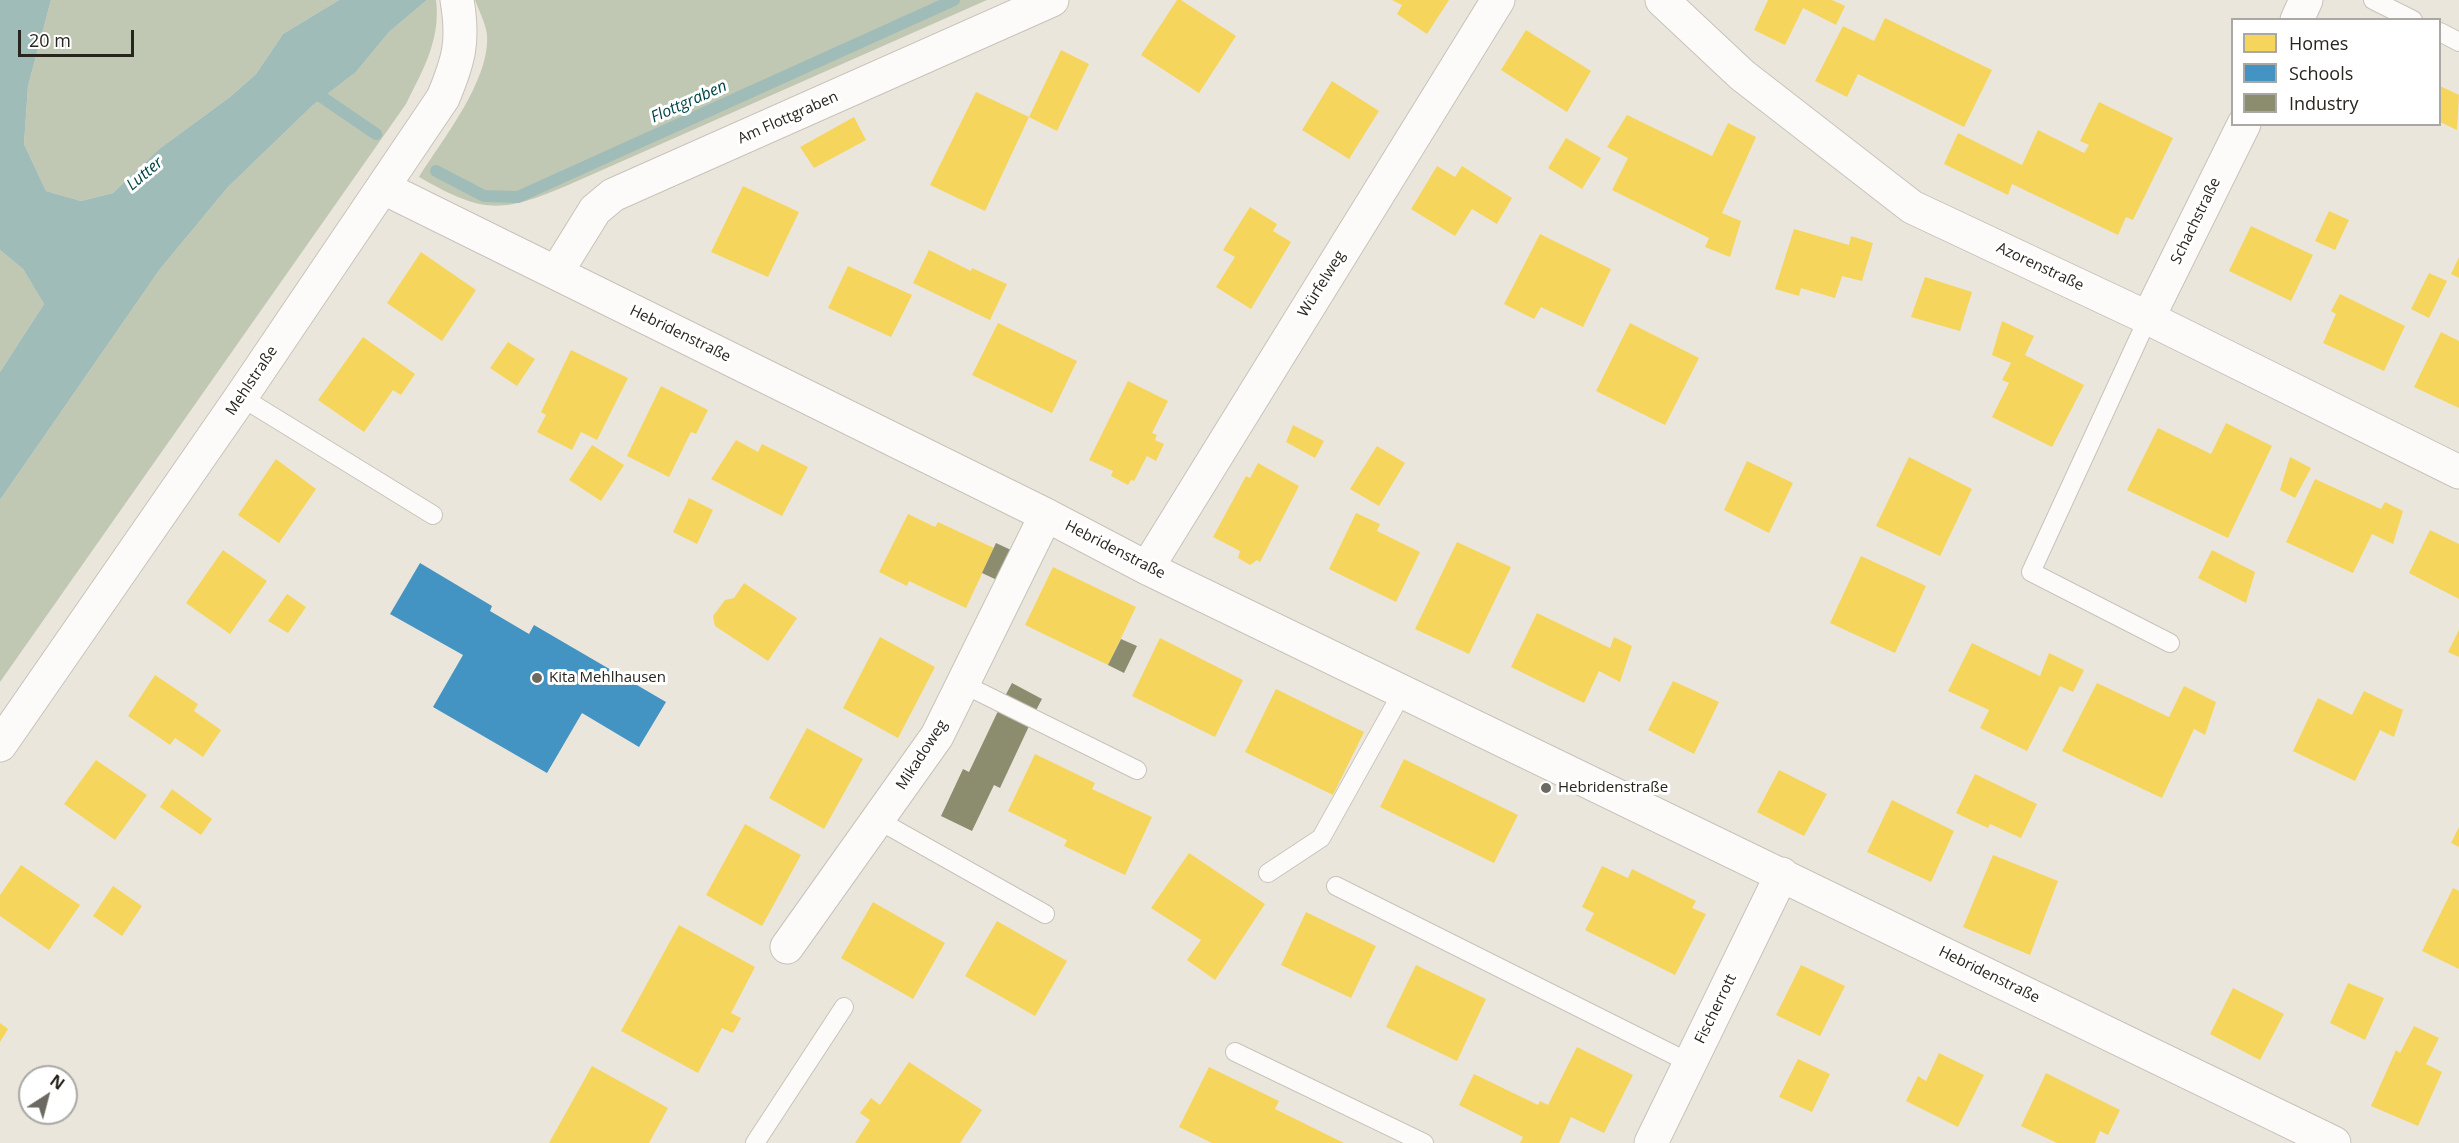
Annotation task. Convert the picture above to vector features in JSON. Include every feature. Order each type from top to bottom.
[{"type":"street","name":"Mehlstraße","points":[[0,745],[241,397],[443,98],[458,62],[462,26],[457,0]]},
{"type":"street","name":"Am Flottgraben","points":[[556,273],[595,210],[613,195],[1052,0]]},
{"type":"street","name":"Würfelweg","points":[[1147,568],[1497,0]]},
{"type":"street","name":"Azorenstraße","points":[[1662,0],[1742,75],[1912,207],[2148,318],[2459,472]]},
{"type":"street","points":[[2297,18],[2306,0]]},
{"type":"street","name":"Schachstraße","points":[[2148,318],[2243,126]]},
{"type":"street","name":"Hebridenstraße","points":[[384,188],[1046,515],[1147,568],[1782,874],[2300,1135],[2334,1143]]},
{"type":"street","name":"Mikadoweg","points":[[787,947],[937,736],[1046,515]]},
{"type":"street","name":"Fischerrott","points":[[1651,1143],[1782,874]]},
{"type":"lane","points":[[2373,0],[2409,18]]},
{"type":"lane","points":[[2441,33],[2459,42]]},
{"type":"lane","points":[[2148,318],[2031,572],[2170,643]]},
{"type":"lane","points":[[241,397],[433,516]]},
{"type":"lane","points":[[963,684],[1137,770]]},
{"type":"lane","points":[[1268,873],[1321,838],[1402,691]]},
{"type":"lane","points":[[878,820],[1045,914]]},
{"type":"lane","points":[[1336,886],[1690,1063]]},
{"type":"lane","points":[[755,1143],[844,1007]]},
{"type":"lane","points":[[1235,1052],[1424,1143]]},
{"type":"green space","points":[[51,0],[339,0],[283,34],[256,74],[230,97],[159,149],[113,193],[81,201],[46,191],[24,144],[28,86]]},
{"type":"green space","points":[[427,0],[436,0],[436,28],[429,54],[406,104],[0,682],[0,500],[160,269],[228,187],[313,105],[356,72],[389,32]]},
{"type":"green space","points":[[475,0],[987,0],[566,186],[524,201],[491,206],[459,198],[419,177],[463,109],[481,71],[486,53],[487,35]]},
{"type":"green space","points":[[0,250],[23,269],[44,304],[0,372]]},
{"type":"water","name":"Lutter","points":[[0,0],[51,0],[28,86],[24,144],[46,191],[81,201],[113,193],[159,149],[230,97],[256,74],[283,34],[339,0],[427,0],[389,32],[356,72],[313,105],[228,187],[160,269],[0,500],[0,372],[44,304],[23,269],[0,250]]},
{"type":"building: Homes","points":[[1177,0],[1181,0],[1236,36],[1199,93],[1141,55]]},
{"type":"building: Homes","points":[[1392,0],[1449,0],[1427,34],[1397,14],[1402,5]]},
{"type":"building: Homes","points":[[1768,0],[1832,0],[1845,6],[1836,25],[1803,8],[1785,45],[1754,30]]},
{"type":"building: Homes","points":[[1885,18],[1992,70],[1964,127],[1858,74],[1847,97],[1815,81],[1843,26],[1874,41]]},
{"type":"building: Homes","points":[[1526,30],[1591,71],[1567,112],[1501,70]]},
{"type":"building: Homes","points":[[1061,50],[1089,64],[1057,131],[1029,117]]},
{"type":"building: Homes","points":[[1332,81],[1379,111],[1349,159],[1302,130]]},
{"type":"building: Homes","points":[[2441,86],[2459,95],[2457,130],[2441,122]]},
{"type":"building: Homes","points":[[976,92],[1029,117],[985,211],[930,185]]},
{"type":"building: Homes","points":[[2099,102],[2173,138],[2133,220],[2126,217],[2118,235],[2012,184],[2008,195],[1944,164],[1958,133],[2022,165],[2038,130],[2084,153],[2089,145],[2080,141]]},
{"type":"building: Homes","points":[[1627,115],[1712,156],[1728,123],[1756,137],[1722,213],[1741,221],[1730,257],[1705,247],[1709,238],[1612,190],[1628,158],[1607,147]]},
{"type":"building: Homes","points":[[854,117],[866,140],[814,168],[800,147]]},
{"type":"building: Homes","points":[[1566,138],[1601,158],[1582,189],[1548,168]]},
{"type":"building: Homes","points":[[1437,166],[1455,177],[1462,166],[1512,198],[1497,224],[1472,209],[1455,236],[1411,209]]},
{"type":"building: Homes","points":[[743,186],[799,212],[768,277],[711,252]]},
{"type":"building: Homes","points":[[1250,207],[1277,224],[1273,231],[1291,242],[1251,309],[1216,287],[1235,257],[1223,250]]},
{"type":"building: Homes","points":[[2329,211],[2349,220],[2335,250],[2315,241]]},
{"type":"building: Homes","points":[[2251,226],[2313,255],[2291,301],[2229,271]]},
{"type":"building: Homes","points":[[1794,229],[1849,245],[1851,236],[1873,243],[1862,281],[1842,276],[1835,298],[1801,288],[1799,296],[1775,289]]},
{"type":"building: Homes","points":[[1540,234],[1611,269],[1583,327],[1541,307],[1534,319],[1504,304]]},
{"type":"building: Homes","points":[[929,250],[971,271],[972,268],[1007,284],[990,320],[913,283]]},
{"type":"building: Homes","points":[[421,252],[476,290],[442,341],[387,303]]},
{"type":"building: Homes","points":[[2459,257],[2459,278],[2451,274]]},
{"type":"building: Homes","points":[[848,266],[912,295],[891,337],[828,308]]},
{"type":"building: Homes","points":[[2429,273],[2447,281],[2429,318],[2411,309]]},
{"type":"building: Homes","points":[[1925,277],[1972,292],[1960,331],[1911,317]]},
{"type":"building: Homes","points":[[2340,294],[2405,326],[2384,371],[2323,343],[2336,314],[2331,311]]},
{"type":"building: Homes","points":[[2002,321],[2034,336],[2025,355],[2084,385],[2052,447],[1992,417],[2009,383],[2002,380],[2011,363],[1992,355]]},
{"type":"building: Homes","points":[[998,323],[1077,361],[1052,413],[972,375]]},
{"type":"building: Homes","points":[[1630,323],[1699,358],[1665,425],[1596,391]]},
{"type":"building: Homes","points":[[2441,332],[2459,341],[2459,408],[2414,387]]},
{"type":"building: Homes","points":[[363,337],[415,374],[401,395],[393,390],[364,432],[318,400]]},
{"type":"building: Homes","points":[[508,342],[535,359],[517,386],[490,368]]},
{"type":"building: Homes","points":[[571,350],[628,378],[597,440],[581,432],[572,450],[537,432],[546,415],[541,412]]},
{"type":"building: Homes","points":[[1128,381],[1168,401],[1152,433],[1157,435],[1155,440],[1164,444],[1156,461],[1147,456],[1134,481],[1131,480],[1128,485],[1111,476],[1113,471],[1089,460]]},
{"type":"building: Homes","points":[[661,386],[708,410],[696,434],[691,432],[669,477],[627,456]]},
{"type":"building: Homes","points":[[2226,423],[2272,446],[2228,538],[2127,490],[2158,428],[2211,454]]},
{"type":"building: Homes","points":[[1293,425],[1324,441],[1315,458],[1286,442]]},
{"type":"building: Homes","points":[[736,440],[758,452],[762,444],[808,467],[782,516],[711,479]]},
{"type":"building: Homes","points":[[592,445],[624,465],[601,501],[569,480]]},
{"type":"building: Homes","points":[[1377,446],[1405,463],[1379,506],[1350,489]]},
{"type":"building: Homes","points":[[1909,457],[1972,489],[1940,556],[1876,526]]},
{"type":"building: Homes","points":[[2290,457],[2311,468],[2295,498],[2280,490]]},
{"type":"building: Homes","points":[[276,459],[316,489],[279,543],[238,515]]},
{"type":"building: Homes","points":[[1747,461],[1793,483],[1769,533],[1724,510]]},
{"type":"building: Homes","points":[[1258,463],[1299,486],[1260,562],[1257,560],[1250,565],[1238,558],[1240,551],[1213,537],[1246,476],[1250,478]]},
{"type":"building: Homes","points":[[2315,479],[2381,509],[2385,502],[2403,511],[2393,544],[2372,534],[2353,573],[2286,542]]},
{"type":"building: Homes","points":[[689,498],[713,510],[697,544],[673,532]]},
{"type":"building: Homes","points":[[1356,513],[1380,524],[1377,531],[1420,552],[1396,602],[1329,569]]},
{"type":"building: Homes","points":[[908,514],[935,527],[938,522],[994,548],[966,608],[909,581],[907,586],[879,572]]},
{"type":"building: Homes","points":[[2430,530],[2459,544],[2459,599],[2409,573]]},
{"type":"building: Homes","points":[[1457,542],[1511,567],[1469,654],[1415,629]]},
{"type":"building: Homes","points":[[223,550],[267,581],[230,634],[186,603]]},
{"type":"building: Homes","points":[[2212,550],[2255,572],[2246,603],[2198,578]]},
{"type":"building: Homes","points":[[1861,556],[1926,586],[1895,653],[1830,623]]},
{"type":"building: Homes","points":[[1053,567],[1136,607],[1108,665],[1025,625]]},
{"type":"building: Homes","points":[[744,583],[797,618],[768,661],[715,626],[713,616],[725,600],[734,598]]},
{"type":"building: Homes","points":[[287,594],[306,607],[288,633],[268,621]]},
{"type":"building: Homes","points":[[1537,613],[1610,648],[1614,637],[1632,646],[1620,682],[1599,671],[1584,703],[1511,667]]},
{"type":"building: Homes","points":[[2459,630],[2459,657],[2448,652]]},
{"type":"building: Homes","points":[[880,637],[935,667],[898,738],[843,708]]},
{"type":"building: Homes","points":[[1160,638],[1243,680],[1215,737],[1132,696]]},
{"type":"building: Homes","points":[[1972,643],[2040,676],[2049,653],[2084,670],[2073,692],[2060,686],[2027,751],[1980,728],[1989,710],[1948,691]]},
{"type":"building: Homes","points":[[155,675],[198,704],[194,711],[221,730],[203,757],[175,738],[170,745],[128,716]]},
{"type":"building: Homes","points":[[1673,681],[1719,702],[1694,754],[1648,730]]},
{"type":"building: Homes","points":[[2097,683],[2169,717],[2184,686],[2216,702],[2205,735],[2194,729],[2162,798],[2062,751]]},
{"type":"building: Homes","points":[[1276,689],[1364,732],[1333,795],[1245,752]]},
{"type":"building: Homes","points":[[2364,691],[2403,710],[2394,737],[2380,730],[2355,781],[2293,751],[2318,698],[2352,715]]},
{"type":"building: Homes","points":[[807,728],[863,759],[824,829],[769,798]]},
{"type":"building: Homes","points":[[1035,754],[1095,783],[1092,789],[1152,817],[1125,875],[1064,846],[1067,840],[1008,811]]},
{"type":"building: Homes","points":[[1404,759],[1518,815],[1494,863],[1380,807]]},
{"type":"building: Homes","points":[[96,760],[147,795],[115,840],[64,804]]},
{"type":"building: Homes","points":[[1779,770],[1827,794],[1804,836],[1757,812]]},
{"type":"building: Homes","points":[[1975,774],[2037,804],[2021,838],[1990,824],[1988,828],[1956,813]]},
{"type":"building: Homes","points":[[172,789],[212,819],[201,835],[160,807]]},
{"type":"building: Homes","points":[[1892,800],[1954,831],[1931,882],[1867,852]]},
{"type":"building: Homes","points":[[745,824],[801,855],[762,926],[706,895]]},
{"type":"building: Homes","points":[[2459,827],[2459,847],[2451,843]]},
{"type":"building: Homes","points":[[1189,853],[1265,904],[1215,980],[1187,960],[1201,940],[1151,908]]},
{"type":"building: Homes","points":[[1993,855],[2058,881],[2030,955],[1963,927]]},
{"type":"building: Homes","points":[[21,865],[80,905],[49,950],[0,916],[0,895]]},
{"type":"building: Homes","points":[[1602,866],[1628,878],[1632,869],[1696,901],[1692,908],[1706,914],[1675,975],[1585,930],[1594,913],[1582,907]]},
{"type":"building: Homes","points":[[113,886],[142,906],[122,936],[93,916]]},
{"type":"building: Homes","points":[[2453,888],[2459,891],[2459,969],[2422,951]]},
{"type":"building: Homes","points":[[873,902],[945,943],[913,999],[841,958]]},
{"type":"building: Homes","points":[[1306,912],[1376,946],[1351,998],[1281,965]]},
{"type":"building: Homes","points":[[997,921],[1067,961],[1035,1016],[965,976]]},
{"type":"building: Homes","points":[[679,925],[755,967],[731,1013],[741,1018],[733,1033],[722,1028],[698,1073],[621,1031]]},
{"type":"building: Homes","points":[[1416,965],[1486,999],[1457,1061],[1386,1027]]},
{"type":"building: Homes","points":[[1801,965],[1845,986],[1820,1036],[1776,1015]]},
{"type":"building: Homes","points":[[2348,983],[2384,998],[2365,1040],[2330,1023]]},
{"type":"building: Homes","points":[[2233,988],[2284,1014],[2260,1060],[2210,1034]]},
{"type":"building: Homes","points":[[0,1023],[8,1029],[0,1042]]},
{"type":"building: Homes","points":[[2414,1026],[2439,1038],[2426,1064],[2442,1072],[2418,1126],[2371,1106],[2396,1050],[2400,1053]]},
{"type":"building: Homes","points":[[1577,1047],[1633,1075],[1604,1133],[1571,1117],[1559,1143],[1520,1143],[1523,1137],[1459,1105],[1474,1074],[1538,1105],[1540,1101],[1548,1105]]},
{"type":"building: Homes","points":[[1939,1053],[1984,1075],[1958,1127],[1906,1101],[1918,1076],[1926,1081]]},
{"type":"building: Homes","points":[[1798,1059],[1830,1074],[1812,1112],[1779,1097]]},
{"type":"building: Homes","points":[[909,1062],[982,1110],[960,1143],[855,1143],[870,1120],[860,1113],[871,1098],[880,1105]]},
{"type":"building: Homes","points":[[592,1066],[668,1108],[649,1143],[549,1143]]},
{"type":"building: Homes","points":[[1209,1067],[1279,1101],[1275,1109],[1344,1143],[1212,1143],[1179,1127]]},
{"type":"building: Homes","points":[[2046,1073],[2120,1110],[2108,1135],[2100,1131],[2095,1143],[2057,1143],[2021,1126]]},
{"type":"building: Schools","name":"Kita Mehlhausen","points":[[420,563],[492,606],[490,611],[529,634],[534,625],[666,702],[639,747],[582,713],[547,773],[433,707],[463,655],[390,614]]},
{"type":"building: Industry","points":[[996,543],[1011,550],[997,580],[982,573]]},
{"type":"building: Industry","points":[[1121,639],[1137,646],[1124,673],[1108,665]]},
{"type":"building: Industry","points":[[1012,683],[1042,699],[1034,714],[1004,698]]},
{"type":"building: Industry","points":[[999,709],[1030,724],[1000,788],[994,785],[972,831],[941,816],[963,769],[969,772]]},
{"type":"waterway","name":"Flottgraben","points":[[436,171],[484,196],[518,197],[954,0]]},
{"type":"waterway","name":"Flottgraben","points":[[310,89],[376,134]]},
{"type":"place","name":"Kita Mehlhausen","points":[[537,678]]},
{"type":"place","name":"Hebridenstraße","points":[[1546,788]]}]
